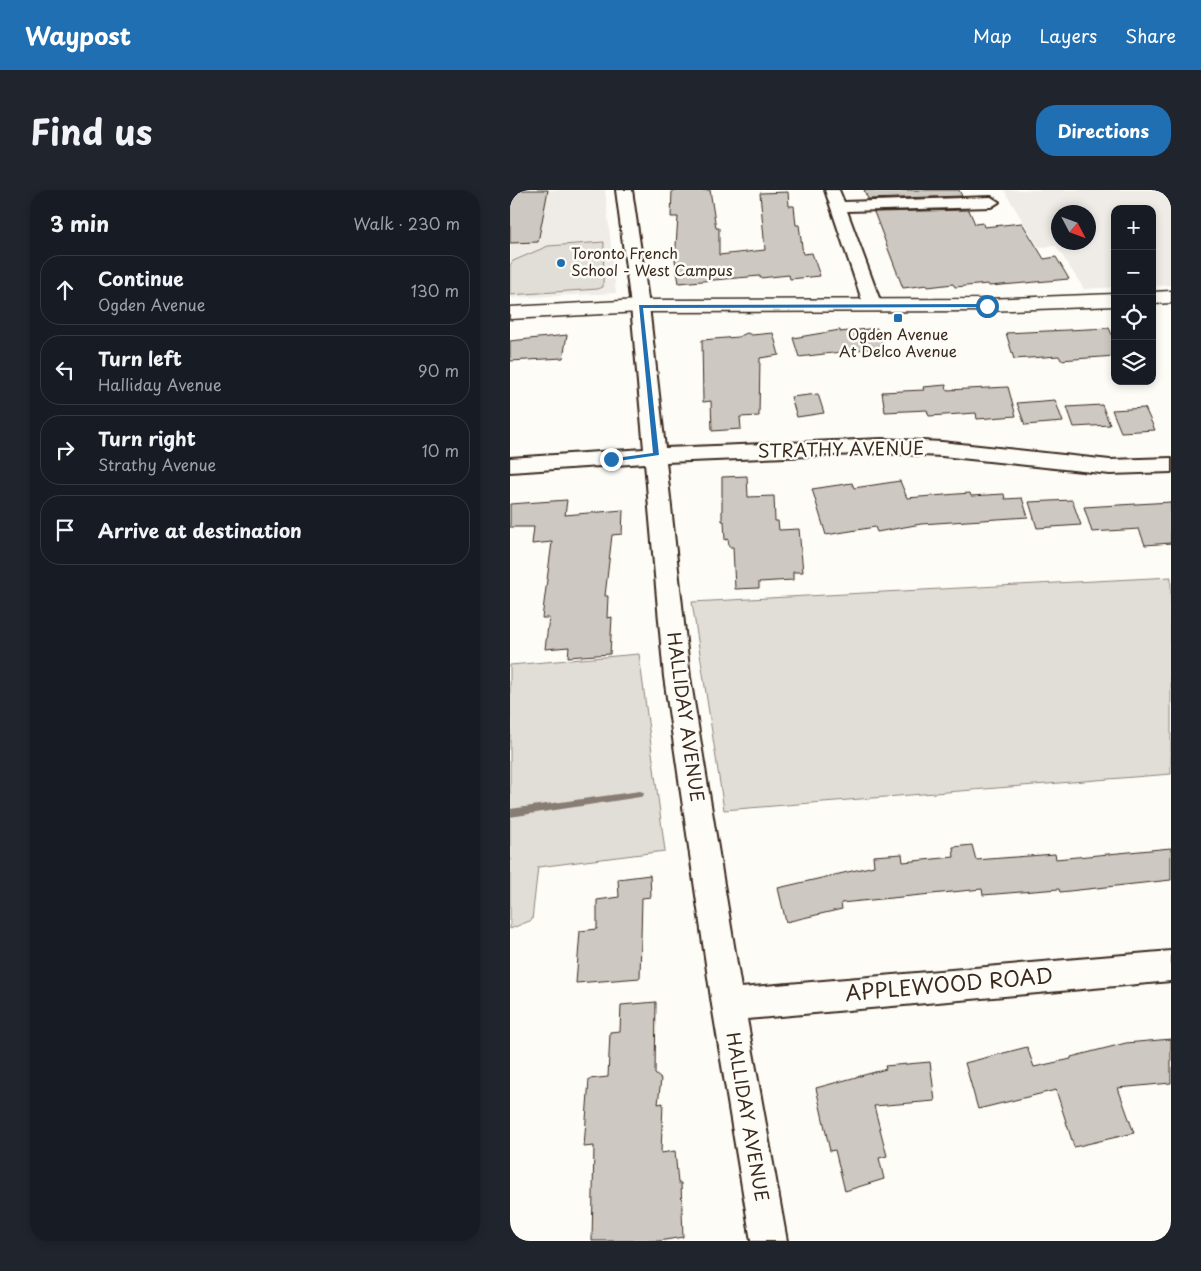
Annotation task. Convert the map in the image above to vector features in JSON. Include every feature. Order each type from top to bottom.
[{"type":"street","name":"HALLIDAY AVENUE","points":[[624,190],[640,306],[677,677],[728,1005],[769,1241]]},
{"type":"street","points":[[832,190],[873,306]]},
{"type":"street","points":[[838,207],[991,202]]},
{"type":"street","points":[[1156,298],[1171,297]]},
{"type":"street","points":[[510,313],[640,306],[987,306],[1111,300]]},
{"type":"street","name":"STRATHY AVENUE","points":[[510,465],[656,455],[882,446],[942,449],[1110,467],[1171,466]]},
{"type":"street","name":"APPLEWOOD ROAD","points":[[728,1005],[1171,966]]},
{"type":"shaded area","name":"Toronto French School - West Campus","points":[[510,190],[605,190],[616,293],[510,298]]},
{"type":"shaded area","points":[[1004,190],[1171,190],[1171,285],[1156,286],[1156,205],[1111,205],[1111,287],[1084,289],[1059,250],[1096,250],[1096,205],[1051,205],[1051,246],[1038,247]]},
{"type":"shaded area","points":[[604,242],[603,287],[598,289],[510,295],[510,265],[513,261],[548,246]]},
{"type":"shaded area","points":[[1171,577],[1171,774],[724,810],[692,602]]},
{"type":"shaded area","points":[[639,654],[665,851],[538,867],[532,920],[510,929],[510,665]]},
{"type":"building","points":[[510,190],[548,190],[538,242],[510,243]]},
{"type":"building","points":[[672,190],[710,190],[716,228],[719,228],[719,255],[765,250],[760,193],[788,192],[789,206],[794,206],[796,225],[799,225],[803,254],[812,253],[820,276],[790,279],[789,275],[760,278],[760,276],[679,283],[675,260],[678,217],[671,217]]},
{"type":"building","points":[[864,190],[959,190],[962,196],[868,199]]},
{"type":"building","points":[[969,210],[975,224],[983,223],[984,227],[1022,223],[1044,259],[1056,257],[1069,279],[989,286],[988,284],[955,287],[953,284],[903,288],[874,212]]},
{"type":"building","points":[[877,328],[883,347],[799,357],[793,338],[840,330],[840,332]]},
{"type":"building","points":[[1109,328],[1111,332],[1111,356],[1061,360],[1059,356],[1014,359],[1006,333]]},
{"type":"building","points":[[747,333],[752,335],[773,333],[779,355],[760,358],[759,416],[740,417],[741,429],[712,431],[711,401],[703,402],[702,340],[738,337]]},
{"type":"building","points":[[567,335],[563,358],[510,361],[510,341]]},
{"type":"building","points":[[946,385],[947,390],[1008,387],[1016,416],[977,419],[976,413],[929,416],[927,410],[885,412],[882,392],[924,390],[923,387]]},
{"type":"building","points":[[818,394],[824,413],[797,417],[791,397]]},
{"type":"building","points":[[1055,400],[1063,422],[1025,425],[1017,403]]},
{"type":"building","points":[[1102,405],[1110,425],[1074,427],[1067,407]]},
{"type":"building","points":[[1145,408],[1155,430],[1121,432],[1112,410]]},
{"type":"building","points":[[747,476],[748,497],[774,496],[775,521],[778,521],[779,530],[799,529],[803,572],[793,572],[793,580],[759,582],[759,588],[735,589],[733,547],[729,547],[728,539],[725,540],[724,521],[722,521],[722,477]]},
{"type":"building","points":[[900,481],[907,498],[970,493],[971,496],[1004,494],[1005,499],[1022,498],[1028,517],[921,524],[877,532],[875,527],[826,535],[812,489],[852,483],[854,488]]},
{"type":"building","points":[[567,500],[565,515],[623,510],[622,534],[612,535],[605,596],[608,596],[607,618],[612,617],[610,654],[568,657],[569,647],[545,649],[549,618],[542,618],[552,542],[532,544],[534,527],[510,527],[510,504]]},
{"type":"building","points":[[1072,500],[1081,525],[1037,528],[1029,502]]},
{"type":"building","points":[[1171,502],[1171,543],[1145,545],[1139,529],[1092,532],[1084,507]]},
{"type":"building","points":[[972,845],[976,860],[1055,854],[1056,859],[1171,848],[1171,880],[1060,892],[1059,889],[983,895],[982,889],[841,903],[842,909],[786,922],[778,888],[874,866],[873,856],[902,854],[903,862],[954,857],[953,847]]},
{"type":"building","points":[[650,875],[651,897],[642,898],[640,978],[576,983],[580,931],[597,929],[597,900],[619,897],[618,879]]},
{"type":"building","points":[[656,1002],[655,1074],[661,1079],[658,1104],[663,1103],[661,1153],[675,1151],[678,1183],[681,1183],[683,1237],[659,1241],[592,1241],[594,1146],[584,1147],[589,1079],[608,1077],[610,1032],[620,1031],[621,1005]]},
{"type":"building","points":[[1171,1039],[1171,1083],[1118,1088],[1134,1133],[1074,1147],[1056,1090],[978,1109],[965,1063],[1027,1047],[1034,1067],[1071,1059],[1071,1057],[1126,1043]]},
{"type":"building","points":[[930,1062],[935,1101],[874,1106],[887,1156],[879,1158],[884,1179],[845,1191],[835,1150],[830,1151],[816,1088],[886,1069],[885,1066]]},
{"type":"waterway","points":[[510,813],[640,794]]},
{"type":"place","name":"Toronto French School - West Campus","points":[[561,263]]},
{"type":"place","name":"Ogden Avenue At Delco Avenue","points":[[898,318]]},
{"type":"route","points":[[611,459],[656,455],[640,306],[987,306]]}]
